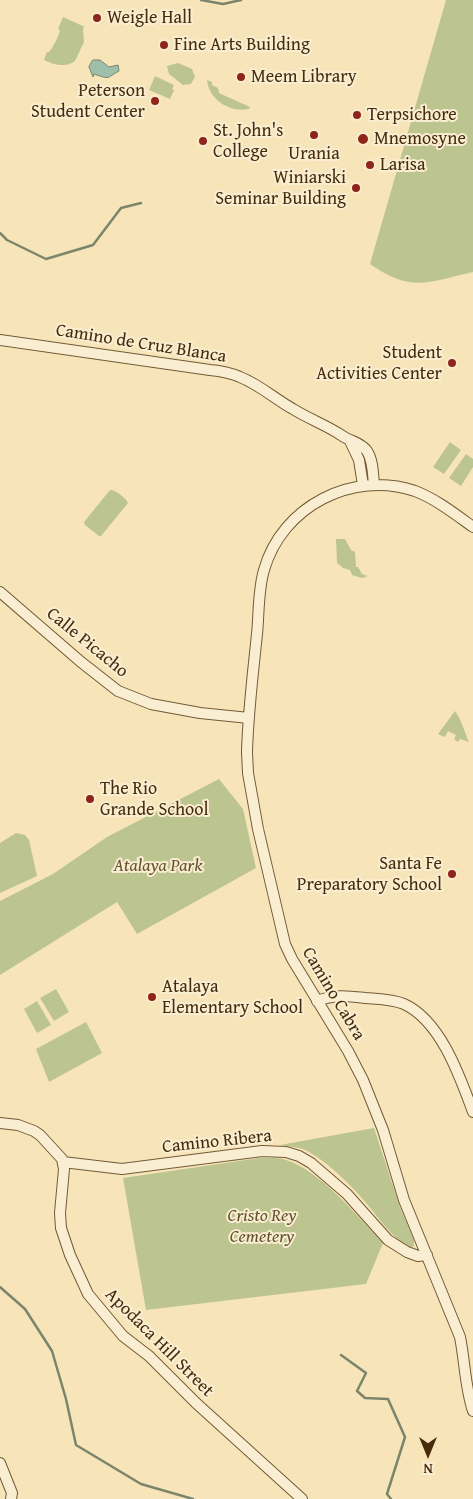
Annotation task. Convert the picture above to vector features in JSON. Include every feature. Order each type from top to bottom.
[{"type":"street","name":"Camino de Cruz Blanca","points":[[0,340],[226,372],[260,386],[291,408],[327,426],[350,441],[360,444],[367,450],[370,458],[369,485]]},
{"type":"street","points":[[369,485],[400,487],[423,495],[473,527]]},
{"type":"street","name":"Camino Cabra","points":[[369,485],[330,494],[317,501],[298,516],[276,542],[264,570],[249,718],[248,773],[280,924],[292,959],[348,1051],[363,1080],[383,1130],[404,1200],[460,1337],[464,1353],[465,1377],[473,1411]]},
{"type":"street","name":"Calle Picacho","points":[[0,592],[93,672],[118,691],[151,704],[200,713],[249,718]]},
{"type":"street","points":[[317,1001],[338,995],[384,999],[402,1003],[419,1013],[438,1036],[463,1085],[473,1112]]},
{"type":"street","points":[[0,1123],[34,1131],[58,1154],[63,1162]]},
{"type":"street","name":"Camino Ribera","points":[[63,1162],[122,1169],[262,1151],[286,1152],[299,1156],[311,1163],[347,1194],[388,1240],[407,1252],[418,1256],[427,1255]]},
{"type":"street","name":"Apodaca Hill Street","points":[[63,1162],[61,1228],[70,1255],[88,1294],[123,1336],[149,1356],[196,1404],[302,1499]]},
{"type":"street","points":[[0,1463],[12,1493],[11,1499]]},
{"type":"green space","points":[[446,0],[473,0],[473,272],[431,282],[409,282],[384,273],[370,264]]},
{"type":"green space","points":[[63,17],[85,27],[83,28],[84,42],[75,61],[60,65],[44,60],[57,38],[60,30],[58,29]]},
{"type":"green space","points":[[178,63],[192,69],[195,77],[191,84],[183,85],[169,74],[167,66]]},
{"type":"green space","points":[[155,76],[174,85],[170,99],[149,90]]},
{"type":"green space","points":[[207,80],[218,88],[219,93],[250,107],[249,109],[235,109],[222,104],[212,94]]},
{"type":"green space","points":[[450,442],[461,450],[444,474],[433,467]]},
{"type":"green space","points":[[466,454],[473,459],[473,467],[461,486],[449,478]]},
{"type":"green space","points":[[110,490],[115,491],[128,503],[101,536],[99,536],[85,525],[84,522]]},
{"type":"green space","points":[[336,539],[345,539],[351,550],[355,552],[356,567],[358,567],[362,574],[368,576],[362,578],[352,575],[350,570],[343,568],[337,563]]},
{"type":"green space","points":[[455,711],[469,742],[460,739],[458,742],[454,739],[456,735],[448,731],[445,737],[438,734]]},
{"type":"green space","name":"Atalaya Park","points":[[219,779],[243,809],[256,868],[137,934],[117,902],[0,975],[0,901],[53,874],[107,837]]},
{"type":"green space","points":[[16,833],[25,835],[29,840],[37,876],[0,893],[0,843]]},
{"type":"green space","points":[[56,989],[69,1012],[54,1021],[40,998]]},
{"type":"green space","points":[[37,1001],[51,1025],[37,1033],[24,1009]]},
{"type":"green space","points":[[86,1022],[102,1053],[49,1082],[36,1049]]},
{"type":"green space","points":[[374,1128],[400,1207],[414,1240],[414,1246],[410,1248],[392,1234],[354,1189],[329,1166],[303,1149],[280,1145]]},
{"type":"green space","name":"Cristo Rey Cemetery","points":[[259,1158],[283,1159],[299,1165],[325,1184],[351,1208],[383,1243],[366,1284],[146,1310],[123,1178]]},
{"type":"shaded area","points":[[93,60],[100,60],[109,67],[118,65],[119,71],[108,77],[94,74],[93,77],[89,67]]},
{"type":"waterway","points":[[201,0],[223,4],[241,0]]},
{"type":"waterway","points":[[0,233],[7,240],[46,259],[93,245],[121,208],[141,203]]},
{"type":"waterway","points":[[0,1287],[25,1309],[52,1351],[66,1399],[76,1445],[141,1484],[193,1499]]},
{"type":"waterway","points":[[341,1355],[366,1373],[357,1391],[365,1398],[388,1399],[405,1437],[387,1494],[391,1499]]},
{"type":"place","name":"Weigle Hall","points":[[97,18]]},
{"type":"place","name":"Fine Arts Building","points":[[164,45]]},
{"type":"place","name":"Meem Library","points":[[241,77]]},
{"type":"place","name":"Peterson Student Center","points":[[155,101]]},
{"type":"place","name":"Terpsichore","points":[[357,115]]},
{"type":"place","name":"Urania","points":[[314,135]]},
{"type":"place","name":"Mnemosyne","points":[[363,139]]},
{"type":"place","name":"St. John's College","points":[[203,141]]},
{"type":"place","name":"Larisa","points":[[370,165]]},
{"type":"place","name":"Winiarski Seminar Building","points":[[356,188]]},
{"type":"place","name":"Student Activities Center","points":[[452,363]]},
{"type":"place","name":"The Rio Grande School","points":[[90,799]]},
{"type":"place","name":"Santa Fe Preparatory School","points":[[452,874]]},
{"type":"place","name":"Atalaya Elementary School","points":[[152,997]]}]
